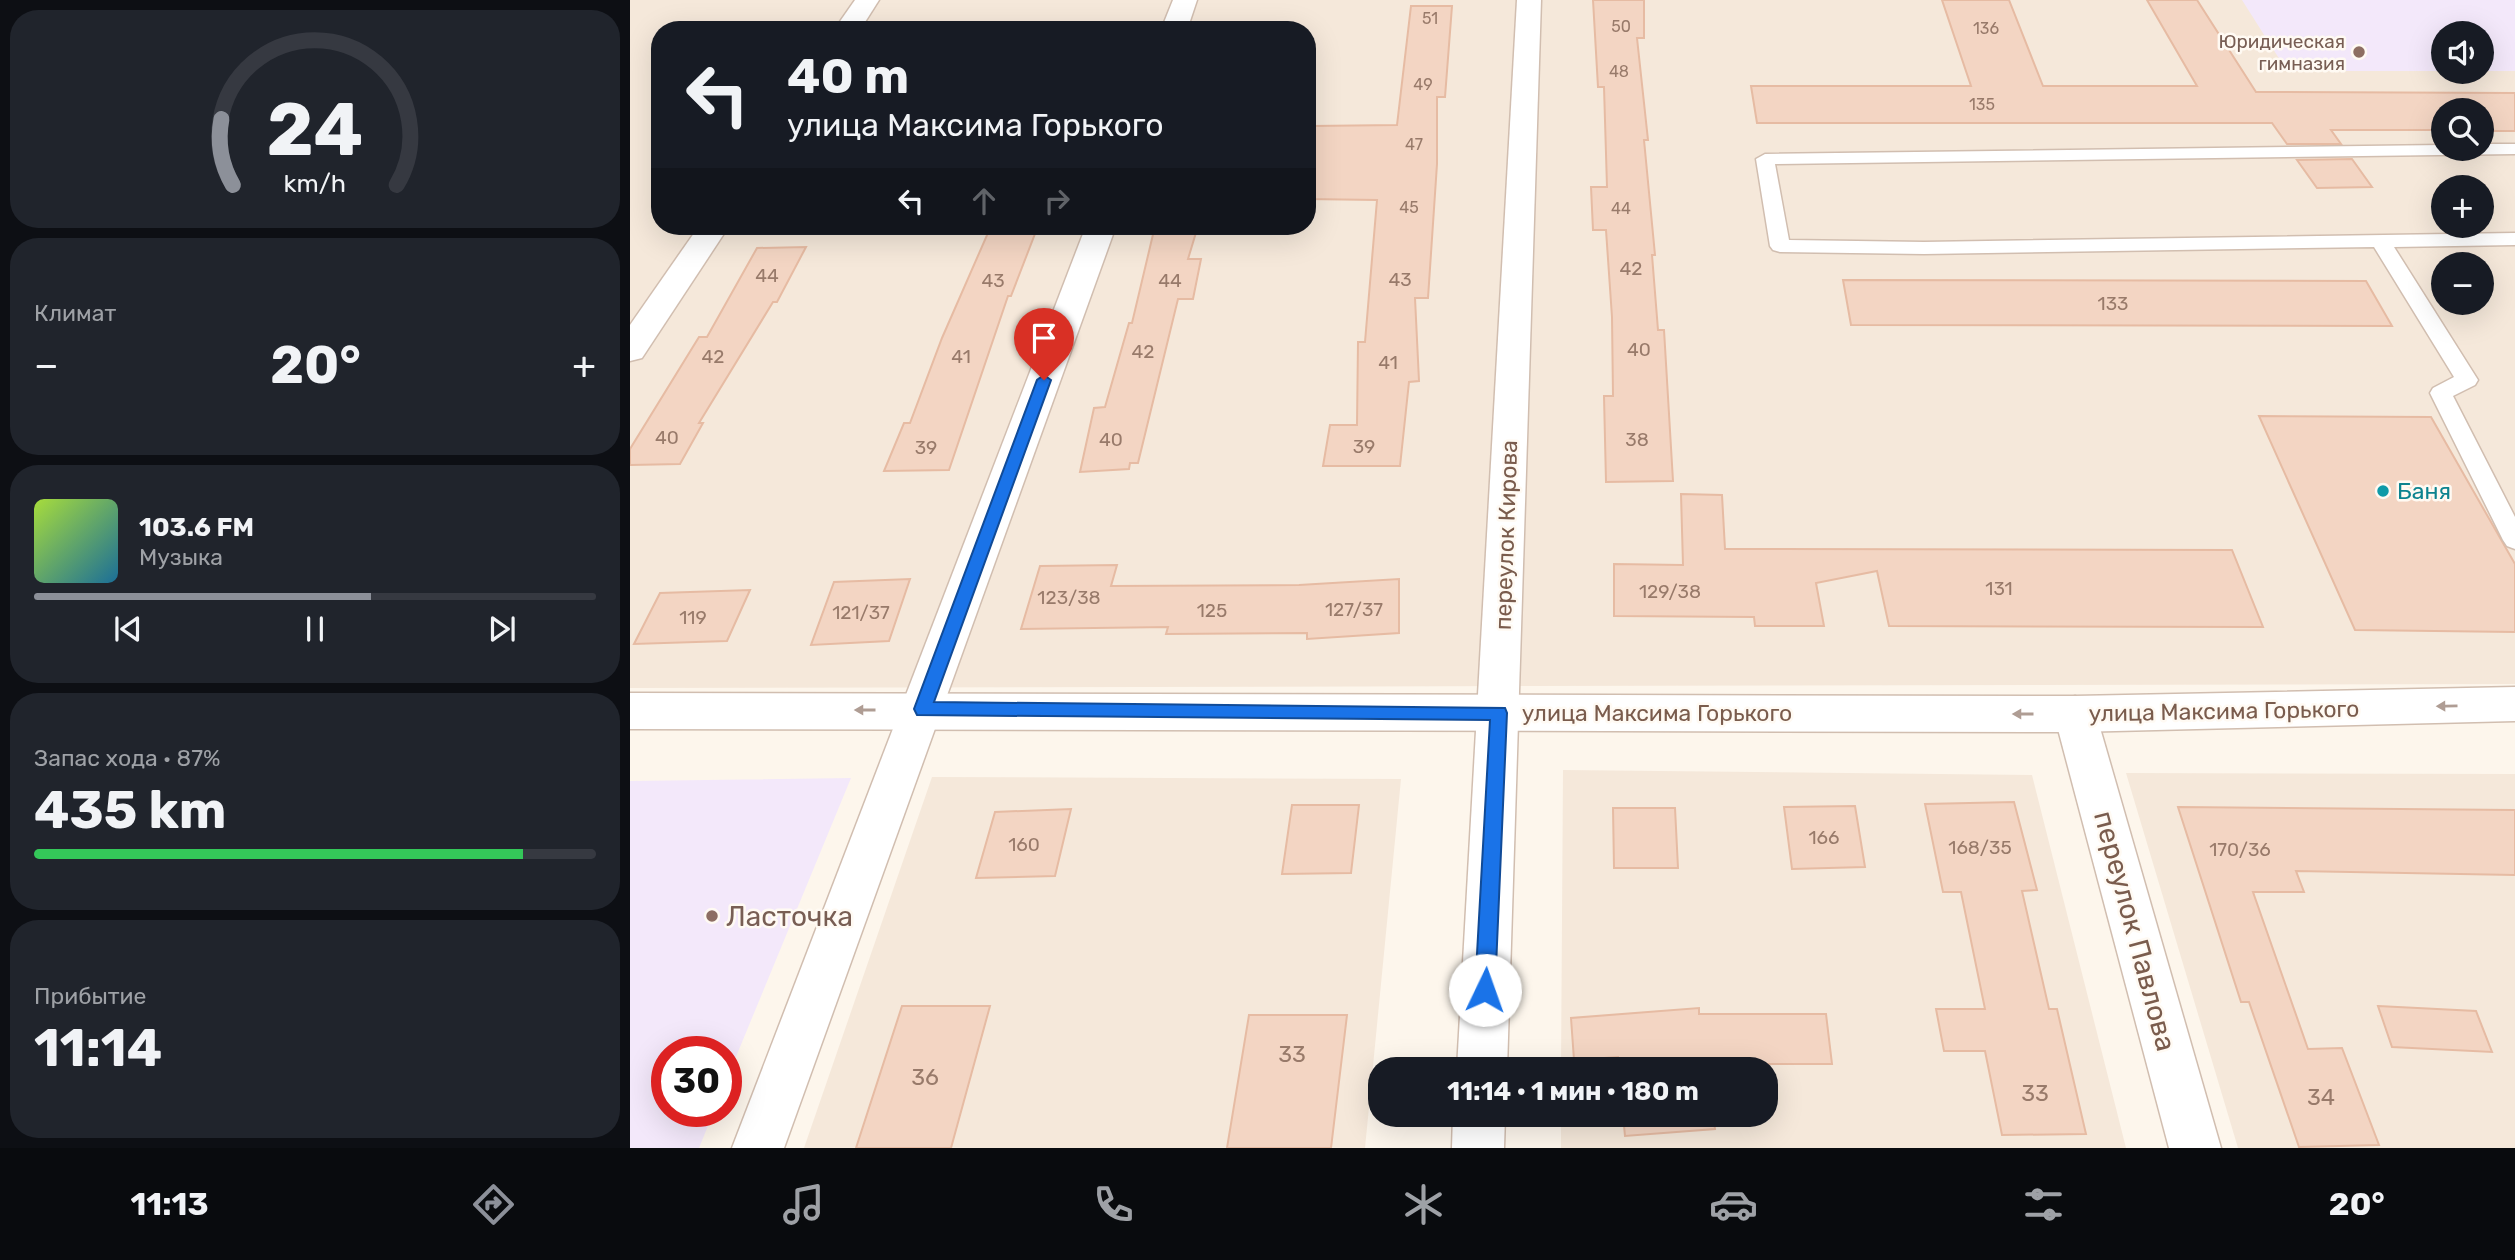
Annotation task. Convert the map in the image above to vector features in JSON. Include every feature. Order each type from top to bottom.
[{"type":"street","points":[[852,21],[867,0]]},
{"type":"street","points":[[1177,21],[1185,0]]},
{"type":"street","name":"переулок Кирова","points":[[1483,1057],[1529,0]]},
{"type":"street","points":[[630,350],[708,235]]},
{"type":"street","points":[[758,1148],[1098,235]]},
{"type":"street","name":"улица Максима Горького","points":[[630,711],[923,709],[2076,714],[2515,704]]},
{"type":"street","name":"переулок Павлова","points":[[2076,714],[2195,1148]]},
{"type":"street","points":[[1478,1148],[1479,1127]]},
{"type":"lane","points":[[2515,149],[1765,159],[1780,246],[1924,248],[2515,239]]},
{"type":"lane","points":[[2381,242],[2467,380],[2441,393],[2515,540]]},
{"type":"shaded area","points":[[630,0],[2515,0],[2515,684],[630,688]]},
{"type":"shaded area","name":"Юридическая гимназия","points":[[2242,0],[2515,0],[2515,71],[2494,71],[2494,21],[2431,21],[2431,71],[2287,71]]},
{"type":"shaded area","points":[[1563,770],[2032,775],[2126,1148],[1561,1148],[1561,1127],[1778,1127],[1778,1057],[1561,1057]]},
{"type":"shaded area","points":[[2126,773],[2515,774],[2515,1148],[2238,1148]]},
{"type":"shaded area","points":[[932,777],[1401,779],[1374,1057],[1368,1057],[1365,1148],[804,1148]]},
{"type":"shaded area","name":"Ласточка","points":[[851,778],[742,1042],[742,1036],[651,1036],[651,1127],[708,1127],[699,1148],[630,1148],[630,781]]},
{"type":"building","points":[[1593,0],[1644,0],[1644,38],[1637,38],[1648,140],[1644,140],[1655,255],[1652,255],[1658,330],[1664,330],[1673,481],[1606,482],[1604,396],[1613,396],[1612,317],[1606,230],[1593,230],[1591,187],[1607,187],[1604,87],[1598,87]]},
{"type":"building","points":[[1942,0],[2009,0],[2043,86],[2197,86],[2147,0],[2197,0],[2256,92],[2515,93],[2515,131],[2494,131],[2494,98],[2431,98],[2431,130],[2331,130],[2341,144],[2287,144],[2272,123],[1757,123],[1751,86],[1971,86]]},
{"type":"building","points":[[1411,6],[1452,6],[1445,97],[1437,97],[1437,164],[1428,298],[1415,298],[1419,381],[1409,382],[1400,466],[1323,466],[1330,425],[1357,425],[1358,342],[1365,342],[1377,200],[1316,199],[1316,126],[1397,125]]},
{"type":"building","points":[[2352,159],[2372,187],[2317,188],[2297,160]]},
{"type":"building","points":[[987,235],[1035,235],[1011,296],[1008,296],[949,470],[884,471],[904,423],[910,423],[942,338]]},
{"type":"building","points":[[1153,235],[1195,235],[1188,259],[1201,259],[1193,299],[1178,299],[1138,463],[1130,463],[1129,469],[1080,472],[1094,408],[1105,407],[1129,323],[1132,323]]},
{"type":"building","points":[[806,247],[777,302],[773,302],[699,423],[703,423],[680,464],[630,465],[630,449],[699,337],[707,337],[757,248]]},
{"type":"building","points":[[1843,280],[2366,281],[2392,326],[1851,325]]},
{"type":"building","name":"Баня","points":[[2259,416],[2431,417],[2515,564],[2515,632],[2355,630]]},
{"type":"building","points":[[1681,494],[1722,495],[1725,549],[2232,550],[2263,627],[1889,626],[1877,571],[1816,583],[1824,626],[1755,626],[1754,617],[1614,616],[1614,564],[1683,565]]},
{"type":"building","points":[[1117,565],[1111,586],[1299,585],[1399,579],[1399,633],[1307,639],[1307,633],[1166,634],[1168,627],[1021,629],[1040,566]]},
{"type":"building","points":[[910,579],[889,641],[811,645],[834,582]]},
{"type":"building","points":[[750,590],[727,641],[634,644],[660,593]]},
{"type":"building","points":[[2014,802],[2037,890],[2022,891],[2049,1009],[2057,1009],[2086,1134],[2002,1135],[1985,1051],[1944,1051],[1936,1009],[1985,1009],[1961,892],[1943,892],[1925,804]]},
{"type":"building","points":[[1292,805],[1359,805],[1351,873],[1282,874]]},
{"type":"building","points":[[1855,806],[1865,867],[1792,869],[1784,807]]},
{"type":"building","points":[[2178,807],[2515,810],[2515,875],[2296,871],[2304,892],[2253,892],[2308,1049],[2342,1048],[2379,1145],[2299,1147],[2249,1002],[2241,1002]]},
{"type":"building","points":[[1613,808],[1675,808],[1678,868],[1614,868]]},
{"type":"building","points":[[1071,809],[1055,876],[976,878],[995,812]]},
{"type":"building","points":[[902,1006],[990,1006],[951,1148],[856,1148]]},
{"type":"building","points":[[2378,1006],[2476,1011],[2492,1052],[2392,1047]]},
{"type":"building","points":[[1699,1008],[1699,1014],[1826,1014],[1832,1064],[1778,1064],[1778,1057],[1574,1057],[1571,1018]]},
{"type":"building","points":[[1249,1015],[1347,1015],[1331,1148],[1227,1148]]},
{"type":"building","points":[[1624,1127],[1715,1129],[1625,1136]]},
{"type":"place","name":"Юридическая гимназия","points":[[2359,52]]},
{"type":"place","name":"Баня","points":[[2383,491]]},
{"type":"place","name":"Ласточка","points":[[712,916]]},
{"type":"route","points":[[1044,380],[923,709],[1499,713],[1485,990]]}]
